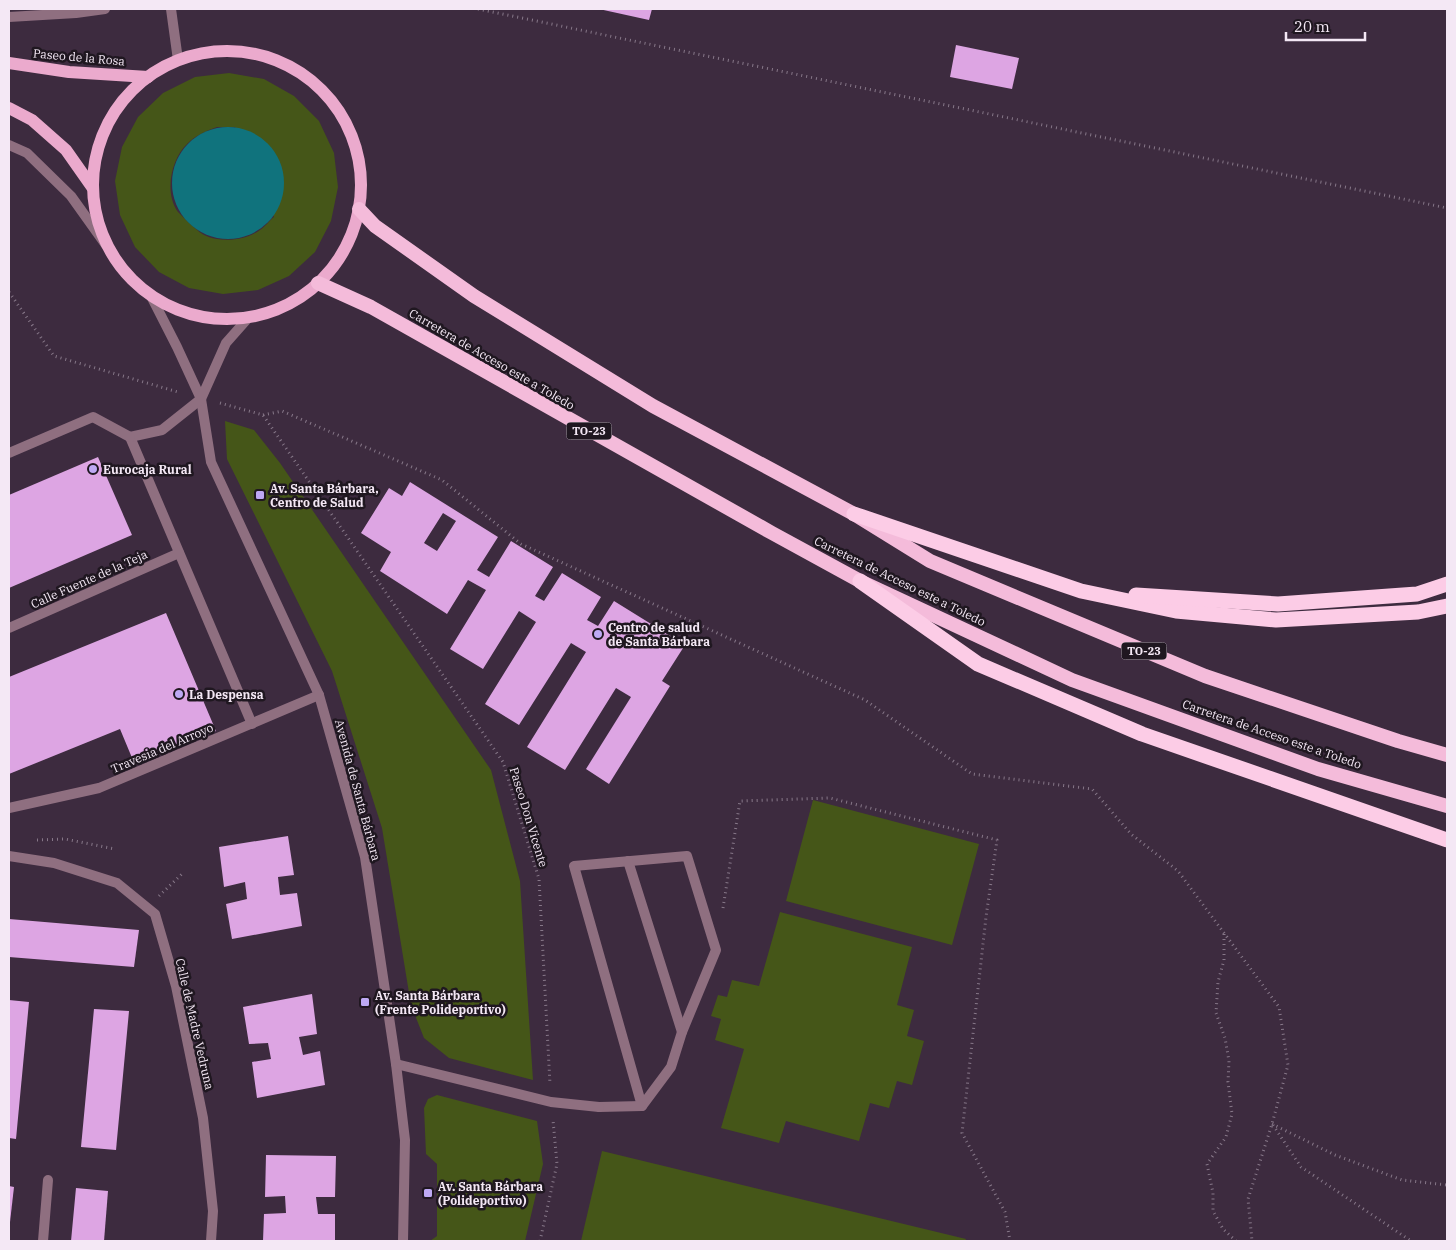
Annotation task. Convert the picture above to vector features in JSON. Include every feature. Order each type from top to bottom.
[{"type":"highway","name":"TO-23","points":[[359,209],[374,226],[481,301],[653,406],[854,514],[930,561],[1205,676],[1398,741],[1447,755]]},
{"type":"highway","name":"Carretera de Acceso este a Toledo","points":[[318,284],[370,306],[860,581],[1072,680],[1318,769],[1447,806]]},
{"type":"highway","points":[[854,514],[1081,591],[1176,611],[1276,620],[1418,612],[1447,606]]},
{"type":"highway","points":[[860,581],[978,664],[1142,734],[1447,840]]},
{"type":"highway","points":[[1081,591],[1278,604],[1417,594],[1447,584]]},
{"type":"main road","points":[[234,51],[262,56],[289,66],[312,82],[332,102],[347,126],[357,153],[361,181],[359,209],[353,230],[344,250],[318,284],[297,299],[274,310],[249,317],[215,318],[181,311],[151,296],[133,282],[118,264],[106,245],[97,220],[92,186],[94,161],[101,136],[113,114],[128,94],[148,76],[178,60],[206,53],[234,51]]},
{"type":"main road","name":"Paseo de la Rosa","points":[[9,63],[69,72],[148,76]]},
{"type":"main road","points":[[9,108],[32,120],[66,150],[92,186]]},
{"type":"street","points":[[9,17],[76,13],[105,9]]},
{"type":"street","points":[[170,9],[178,60]]},
{"type":"street","points":[[9,145],[27,153],[71,196],[106,245]]},
{"type":"street","name":"Avenida de Santa Bárbara","points":[[151,296],[178,347],[201,399],[211,462],[319,695],[365,858],[396,1064],[405,1140],[403,1241]]},
{"type":"street","points":[[130,437],[162,430],[201,399],[226,344],[249,317]]},
{"type":"street","points":[[9,453],[93,416],[130,437],[252,724]]},
{"type":"street","name":"Calle Fuente de la Teja","points":[[9,628],[179,553]]},
{"type":"street","name":"Travesia del Arroyo","points":[[9,808],[99,788],[319,695]]},
{"type":"street","name":"Calle de Madre Vedruna","points":[[9,856],[54,863],[118,883],[155,914],[176,986],[203,1118],[213,1211],[211,1241]]},
{"type":"street","points":[[687,856],[716,950],[682,1032],[671,1067],[642,1106],[574,866],[687,856]]},
{"type":"street","points":[[628,861],[682,1032]]},
{"type":"street","points":[[396,1064],[551,1102],[599,1108],[642,1106]]},
{"type":"street","points":[[43,1241],[48,1180]]},
{"type":"path","points":[[478,9],[1447,208]]},
{"type":"path","points":[[9,292],[54,356],[263,415],[282,411],[442,480],[521,544],[865,700],[972,774],[1092,789],[1131,834],[1178,870],[1279,1007],[1288,1065],[1272,1124],[1248,1199],[1252,1241]]},
{"type":"path","name":"Paseo Don Vicente","points":[[263,415],[502,762],[539,879],[551,1102],[557,1164],[540,1241]]},
{"type":"path","points":[[722,913],[740,800],[830,798],[997,840],[986,917],[962,1133],[1005,1212],[1010,1241]]},
{"type":"path","points":[[28,840],[65,839],[115,849]]},
{"type":"path","points":[[147,908],[184,872]]},
{"type":"path","points":[[1224,933],[1224,960],[1218,982],[1216,1013],[1225,1038],[1229,1061],[1228,1082],[1232,1114],[1226,1137],[1207,1164],[1213,1193],[1213,1210],[1223,1229],[1236,1241]]},
{"type":"path","points":[[1272,1124],[1335,1155],[1402,1180],[1447,1185]]},
{"type":"path","points":[[1272,1124],[1301,1168],[1411,1241]]},
{"type":"green space","points":[[229,73],[264,79],[294,96],[319,121],[334,153],[338,187],[331,221],[315,252],[289,276],[258,290],[223,294],[189,288],[159,272],[135,247],[120,215],[115,181],[122,147],[138,117],[163,93],[195,77]],"holes":[[[217,127],[235,127],[274,217],[262,229],[247,237],[233,240],[211,238],[201,233],[178,212],[171,195],[170,186],[173,167],[181,150],[194,138]]]},
{"type":"green space","points":[[225,421],[254,430],[280,463],[491,770],[520,881],[533,1080],[449,1058],[424,1038],[411,1005],[382,828],[332,671],[227,459]]},
{"type":"green space","points":[[813,800],[979,844],[952,945],[786,901]]},
{"type":"green space","points":[[780,912],[912,947],[897,1005],[914,1010],[907,1036],[924,1041],[912,1085],[897,1081],[889,1108],[870,1103],[859,1141],[786,1121],[779,1143],[721,1128],[744,1049],[715,1040],[721,1019],[711,1016],[718,995],[727,997],[732,980],[759,986]]},
{"type":"green space","points":[[437,1095],[537,1121],[543,1164],[525,1241],[430,1241],[437,1236],[437,1164],[426,1154],[424,1108],[428,1099]]},
{"type":"green space","points":[[602,1151],[966,1239],[965,1241],[581,1241]]},
{"type":"water","points":[[228,127],[250,131],[268,143],[280,161],[284,183],[280,205],[268,223],[250,235],[228,239],[206,235],[188,223],[176,205],[172,183],[176,161],[188,143],[206,131]]},
{"type":"building","points":[[599,9],[652,9],[649,20]]},
{"type":"building","points":[[956,45],[1019,58],[1012,89],[950,77]]},
{"type":"building","points":[[98,457],[132,535],[9,588],[9,495]]},
{"type":"building","name":"Centro de salud de Santa Bárbara","points":[[410,482],[498,537],[477,570],[489,577],[511,541],[553,567],[535,596],[544,601],[562,573],[601,597],[587,620],[598,626],[614,601],[685,645],[662,681],[670,686],[609,784],[586,769],[631,697],[616,688],[565,770],[527,747],[586,652],[571,643],[519,725],[485,704],[536,622],[519,611],[483,669],[450,649],[486,590],[468,580],[447,614],[380,571],[391,552],[361,533],[389,488],[402,496]],"holes":[[[443,513],[456,521],[437,551],[424,543]]]},
{"type":"building","points":[[166,613],[216,731],[135,765],[120,729],[9,774],[9,677]]},
{"type":"building","points":[[288,836],[294,875],[278,877],[280,895],[297,893],[302,926],[232,939],[226,904],[247,899],[245,882],[224,887],[219,847]]},
{"type":"building","points":[[9,919],[139,930],[134,967],[9,957]]},
{"type":"building","points":[[312,994],[317,1034],[299,1037],[303,1055],[320,1051],[325,1085],[257,1098],[252,1062],[271,1059],[268,1043],[249,1044],[243,1007]]},
{"type":"building","points":[[9,1000],[29,1002],[16,1139],[9,1138]]},
{"type":"building","points":[[94,1009],[129,1011],[116,1150],[81,1147]]},
{"type":"building","points":[[266,1155],[336,1156],[335,1197],[316,1197],[318,1214],[335,1214],[335,1241],[263,1241],[264,1214],[286,1213],[285,1196],[265,1197]]},
{"type":"building","points":[[9,1186],[14,1187],[10,1222],[9,1222]]},
{"type":"building","points":[[76,1188],[108,1191],[104,1241],[71,1241]]},
{"type":"place","name":"Eurocaja Rural","points":[[93,469]]},
{"type":"place","name":"Av. Santa Bárbara, Centro de Salud","points":[[260,495]]},
{"type":"place","name":"Centro de salud de Santa Bárbara","points":[[598,634]]},
{"type":"place","name":"La Despensa","points":[[179,694]]},
{"type":"place","name":"Av. Santa Bárbara (Frente Polideportivo)","points":[[365,1002]]},
{"type":"place","name":"Av. Santa Bárbara (Polideportivo)","points":[[428,1193]]}]
